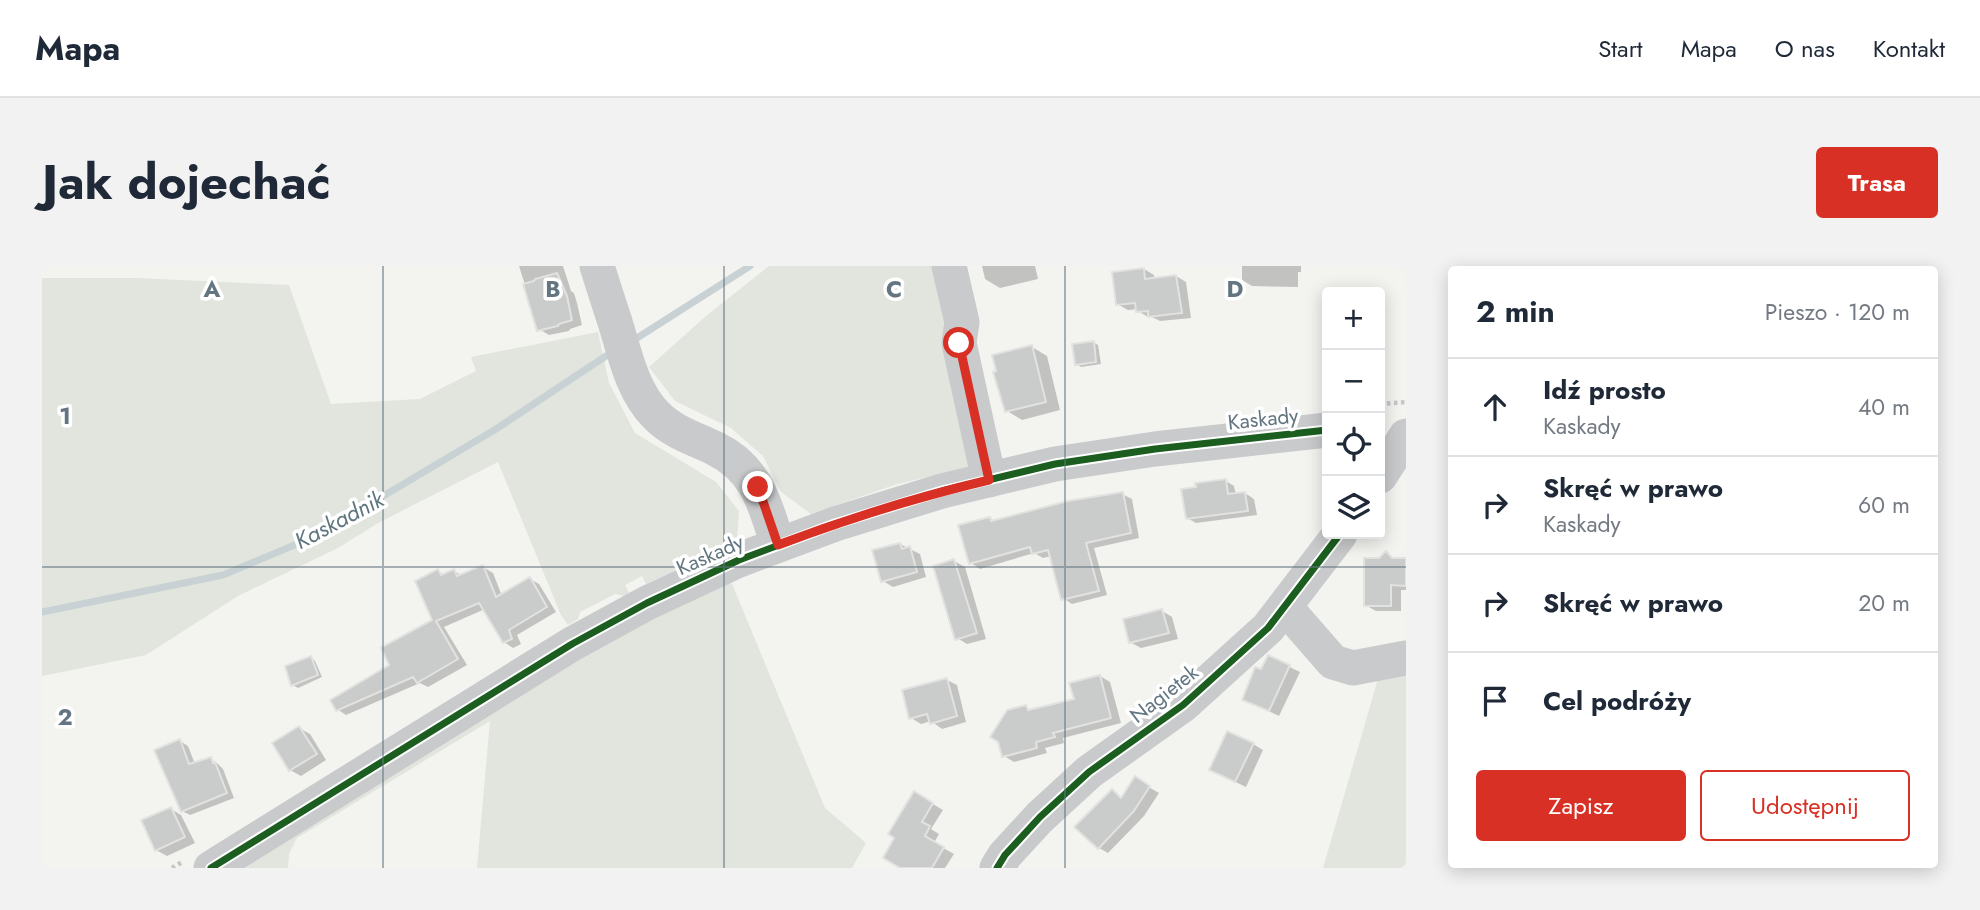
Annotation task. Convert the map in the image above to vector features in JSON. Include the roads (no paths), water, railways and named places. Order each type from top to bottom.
[{"type":"street","points":[[597,266],[630,374],[646,404],[657,417],[675,430],[733,458],[747,471],[758,487],[778,545]]},
{"type":"street","points":[[949,266],[962,322],[959,343],[989,480]]},
{"type":"street","points":[[1385,423],[1406,421]]},
{"type":"street","name":"Kaskady","points":[[211,868],[572,644],[647,603],[739,560],[835,523],[942,491],[1055,464],[1155,449],[1322,431]]},
{"type":"street","points":[[1385,468],[1406,436]]},
{"type":"street","name":"Nagietek","points":[[997,868],[1005,855],[1040,817],[1089,772],[1183,705],[1268,628],[1336,539]]},
{"type":"street","points":[[1285,607],[1333,663],[1353,668],[1406,659]]},
{"type":"waterway","name":"Kaskadnik","points":[[637,338],[750,266]]},
{"type":"waterway","name":"Kaskadnik","points":[[42,612],[223,575],[316,536],[496,429],[606,356]]}]
